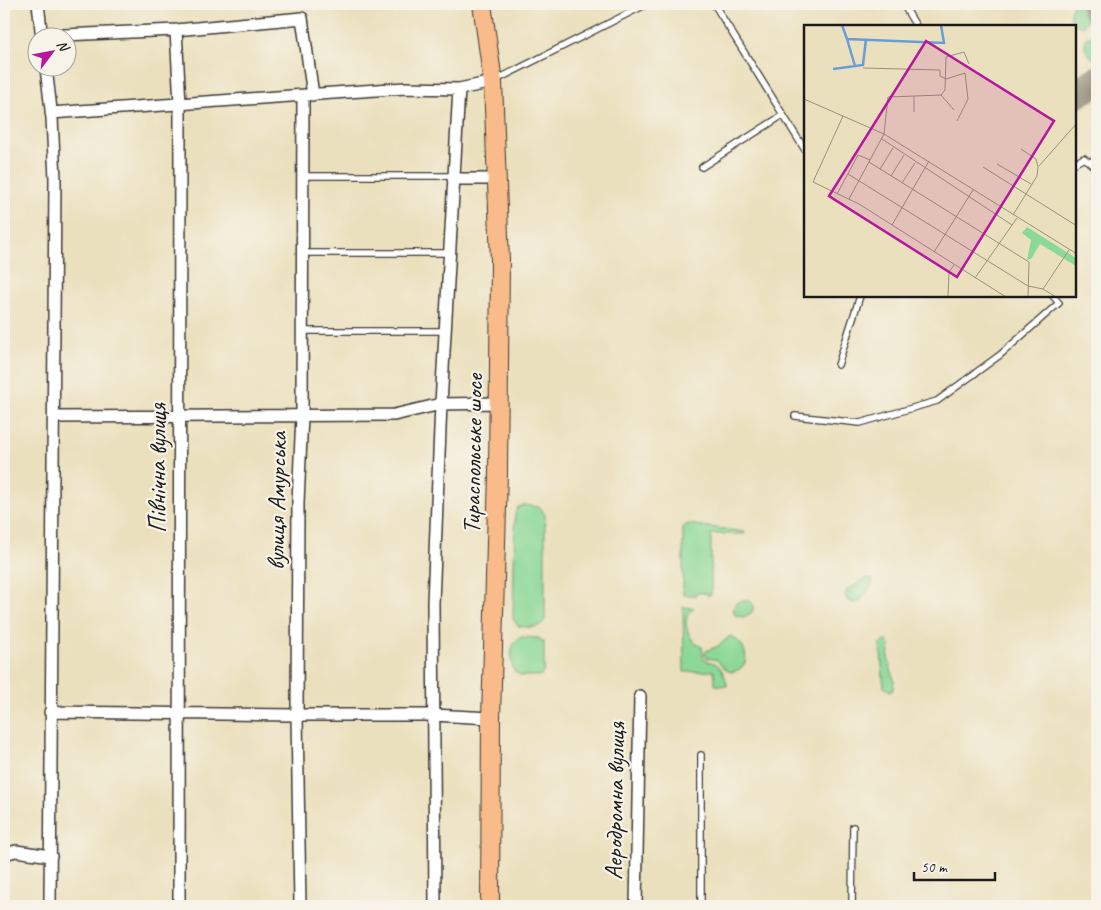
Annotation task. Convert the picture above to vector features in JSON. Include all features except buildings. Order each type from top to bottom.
[{"type":"main road","name":"Тираспольське шосе","points":[[482,4],[492,82],[500,261],[499,403],[491,718],[490,906]]},
{"type":"street","points":[[38,4],[41,28]]},
{"type":"street","name":"вулиця Амурська","points":[[176,30],[302,18],[308,96],[303,176],[302,416],[298,502],[297,715],[300,906]]},
{"type":"street","points":[[78,35],[176,30]]},
{"type":"street","name":"Північна вулиця","points":[[176,30],[180,104],[180,906]]},
{"type":"street","points":[[47,78],[55,179],[50,906]]},
{"type":"street","points":[[51,113],[405,88],[459,89],[492,82]]},
{"type":"street","points":[[435,906],[433,603],[441,404],[459,89]]},
{"type":"street","points":[[453,178],[496,179]]},
{"type":"street","points":[[54,417],[394,415],[441,404],[499,403]]},
{"type":"street","name":"Аеродромна вулиця","points":[[636,906],[640,696]]},
{"type":"street","points":[[50,712],[433,715],[491,718]]},
{"type":"street","points":[[4,854],[16,851],[50,856]]},
{"type":"lane","points":[[492,82],[647,4]]},
{"type":"lane","points":[[714,4],[804,148]]},
{"type":"lane","points":[[903,4],[915,25]]},
{"type":"lane","points":[[702,167],[783,115]]},
{"type":"lane","points":[[1090,163],[1097,156]]},
{"type":"lane","points":[[1076,162],[1084,158],[1097,169]]},
{"type":"lane","points":[[303,176],[453,178]]},
{"type":"lane","points":[[302,253],[451,253]]},
{"type":"lane","points":[[838,365],[859,298]]},
{"type":"lane","points":[[794,416],[860,422],[937,401],[1000,355],[1059,302],[1055,298]]},
{"type":"lane","points":[[302,331],[446,331]]},
{"type":"lane","points":[[701,754],[701,906]]},
{"type":"lane","points":[[852,827],[852,906]]},
{"type":"green space","points":[[1074,4],[1088,4],[1088,16],[1082,27],[1078,26],[1071,18],[1070,11]]},
{"type":"green space","points":[[1097,32],[1097,62],[1085,47],[1085,39]]},
{"type":"green space","points":[[524,505],[540,507],[545,515],[545,619],[540,625],[534,627],[518,626],[513,619],[515,514],[518,507]]},
{"type":"green space","points":[[688,524],[745,532],[745,534],[711,534],[711,595],[696,593],[696,595],[683,595],[683,527]]},
{"type":"green space","points":[[867,578],[872,579],[873,583],[861,600],[855,603],[847,600],[845,595],[847,590]]},
{"type":"green space","points":[[748,600],[754,605],[752,612],[745,617],[736,616],[733,610],[736,603]]},
{"type":"green space","points":[[683,607],[694,608],[687,617],[686,623],[689,635],[702,647],[704,659],[716,664],[720,668],[727,686],[715,685],[714,671],[684,672]]},
{"type":"green space","points":[[730,636],[741,644],[746,655],[743,666],[731,672],[726,670],[717,660],[707,658],[705,654],[706,651],[718,646]]},
{"type":"green space","points":[[522,637],[538,638],[544,642],[544,670],[541,676],[521,676],[514,671],[512,651],[515,642]]},
{"type":"green space","points":[[886,640],[890,645],[888,658],[894,680],[893,690],[890,691],[884,687],[880,645]]},
{"type":"taxiway","points":[[1095,4],[1097,8]]},
{"type":"taxiway","points":[[1076,93],[1097,81]]}]
